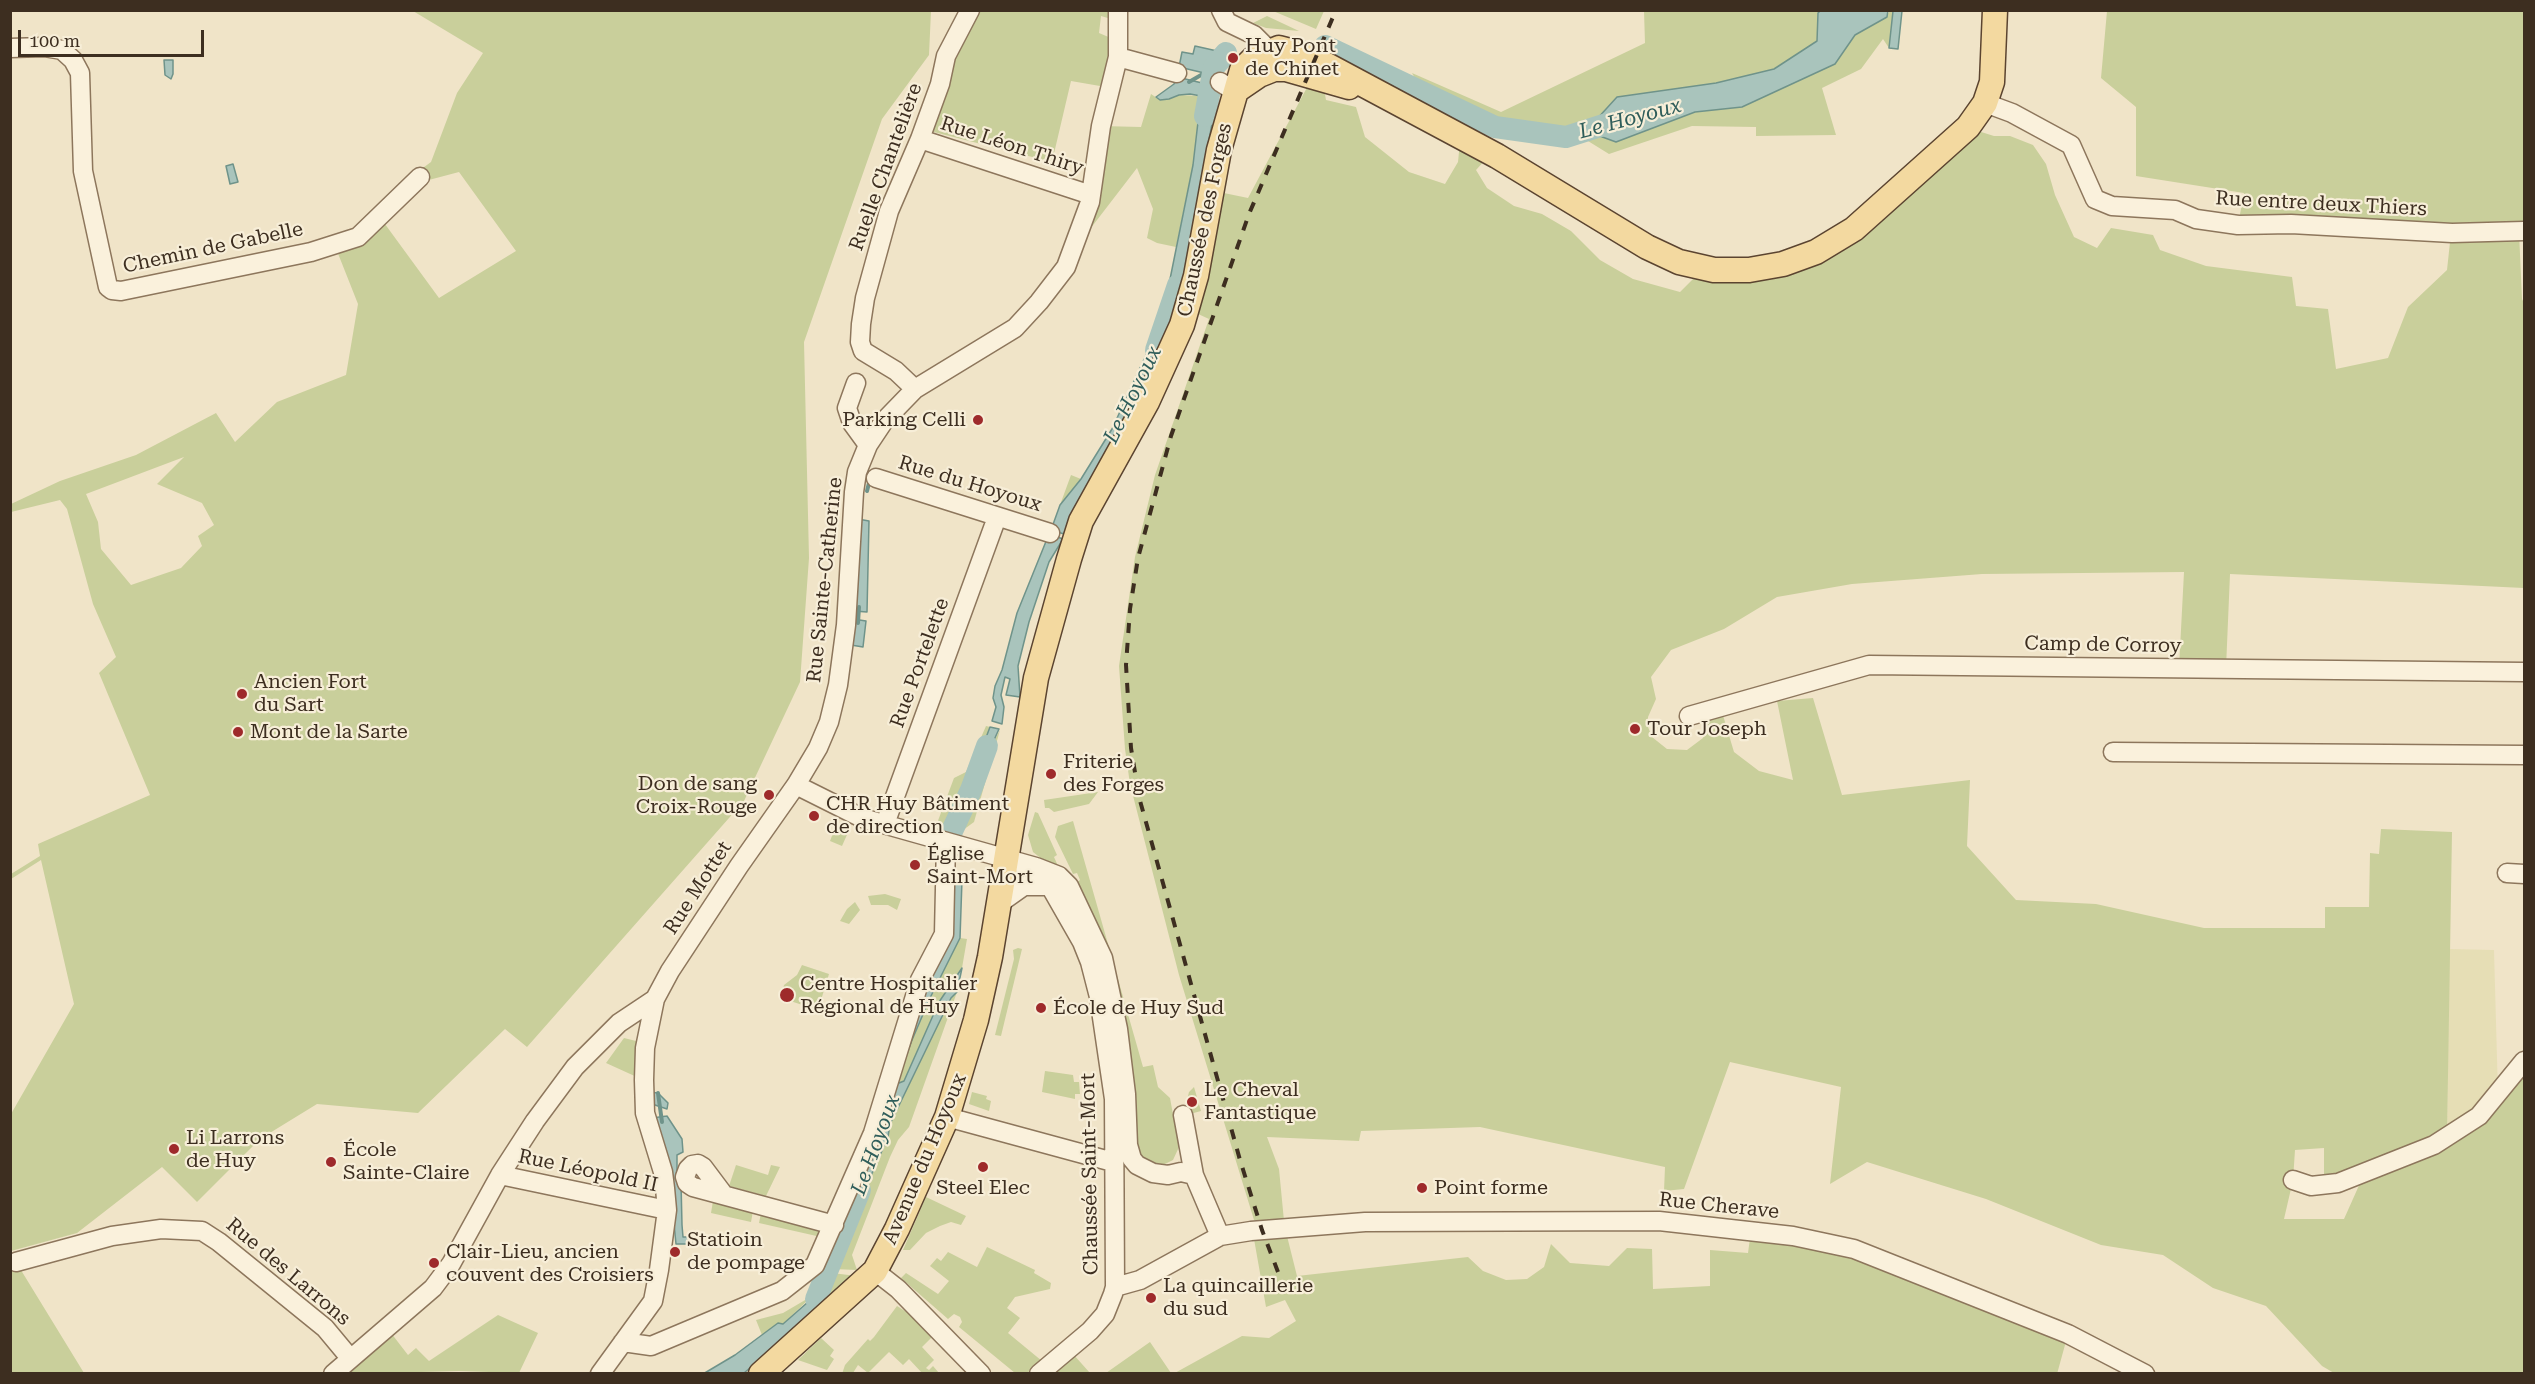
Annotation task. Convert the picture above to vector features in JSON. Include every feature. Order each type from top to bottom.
[{"type":"main road","points":[[1271,60],[1286,69],[1388,98],[1497,156],[1647,247],[1679,262],[1714,270],[1749,270],[1783,264],[1816,252],[1854,229],[1968,127],[1985,103],[1992,82],[1995,10]]},
{"type":"main road","name":"Chaussée des Forges","points":[[1017,862],[1036,678],[1069,559],[1082,521],[1147,402],[1182,325],[1196,276],[1231,88],[1258,75],[1271,60]]},
{"type":"main road","name":"Avenue du Hoyoux","points":[[770,1369],[875,1271],[901,1220],[947,1117],[976,1020],[1000,903],[1017,862]]},
{"type":"street","name":"Ruelle Chantelière","points":[[915,389],[896,371],[864,351],[860,342],[861,324],[865,298],[889,211],[920,140],[940,84],[946,56],[970,10]]},
{"type":"street","name":"Rue Sainte-Catherine","points":[[781,804],[796,785],[818,748],[829,722],[838,685],[846,625],[854,492],[857,472],[867,445],[884,421],[915,389],[1015,328],[1066,267],[1090,195],[1101,126],[1118,57],[1118,10]]},
{"type":"street","points":[[1221,10],[1227,22],[1254,35],[1271,60]]},
{"type":"street","name":"Chemin de Gabelle","points":[[10,48],[44,47],[62,50],[73,60],[80,73],[83,171],[108,287],[112,291],[311,252],[358,237],[420,177]]},
{"type":"street","points":[[1118,57],[1178,73]]},
{"type":"street","name":"Rue entre deux Thiers","points":[[1985,103],[2012,113],[2071,145],[2095,199],[2112,206],[2175,210],[2196,219],[2238,225],[2291,224],[2452,233],[2524,231]]},
{"type":"street","name":"Rue Léon Thiry","points":[[920,140],[1090,195]]},
{"type":"street","points":[[856,383],[847,408],[852,423],[867,445]]},
{"type":"street","name":"Rue du Hoyoux","points":[[876,478],[1050,532]]},
{"type":"street","name":"Rue Portelette","points":[[885,824],[997,517]]},
{"type":"street","name":"Camp de Corroy","points":[[1689,716],[1869,665],[2524,672]]},
{"type":"street","points":[[2114,752],[2524,755]]},
{"type":"street","points":[[796,785],[862,818],[1017,862],[1059,876],[1070,886],[1103,958],[1118,1029],[1126,1094],[1128,1145],[1132,1159],[1137,1165],[1153,1173],[1168,1175],[1181,1172],[1194,1175]]},
{"type":"street","name":"Rue Mottet","points":[[655,999],[670,971],[781,804]]},
{"type":"street","points":[[622,1342],[651,1346],[782,1291],[815,1265],[873,1133],[920,980],[944,934],[946,843]]},
{"type":"street","name":"Chaussée Saint-Mort","points":[[1017,862],[1050,886],[1083,942],[1099,997],[1112,1080],[1115,1287]]},
{"type":"street","points":[[1000,903],[1024,886],[1050,886]]},
{"type":"street","points":[[333,1374],[434,1288],[451,1264],[500,1175],[535,1121],[575,1067],[619,1023],[655,999]]},
{"type":"street","points":[[600,1374],[653,1301],[667,1210],[663,1172],[645,1113],[645,1048],[655,999]]},
{"type":"street","points":[[2293,1180],[2311,1186],[2338,1183],[2434,1145],[2479,1116],[2524,1061]]},
{"type":"street","points":[[1039,1374],[1090,1332],[1105,1314],[1115,1287],[1140,1280],[1220,1236],[1194,1175],[1183,1115]]},
{"type":"street","points":[[947,1117],[1113,1162]]},
{"type":"street","name":"Rue Léopold II","points":[[500,1175],[667,1210]]},
{"type":"street","points":[[724,1195],[834,1225]]},
{"type":"street","name":"Rue Cherave","points":[[1220,1236],[1262,1230],[1365,1222],[1659,1221],[1793,1236],[1877,1257],[2068,1334],[2145,1374]]},
{"type":"street","name":"Rue des Larrons","points":[[16,1262],[112,1236],[161,1229],[202,1231],[325,1328],[350,1358]]},
{"type":"street","points":[[875,1271],[898,1289],[981,1374]]},
{"type":"shaded area","points":[[2449,949],[2494,950],[2498,1094],[2447,1137]]},
{"type":"green space","points":[[413,11],[931,11],[929,55],[882,119],[804,342],[809,558],[800,682],[744,801],[527,1047],[505,1029],[418,1113],[317,1104],[260,1139],[197,1202],[162,1167],[77,1233],[11,1251],[11,1114],[74,1004],[41,860],[11,879],[11,874],[40,856],[38,844],[150,795],[99,673],[116,657],[93,604],[67,509],[60,500],[11,512],[11,504],[60,481],[136,455],[216,413],[235,442],[277,402],[346,375],[358,304],[337,251],[382,220],[439,298],[516,251],[459,172],[425,181],[416,173],[431,162],[457,93],[483,53]],"holes":[[[184,457],[157,484],[202,503],[214,525],[198,536],[202,546],[181,568],[131,585],[101,549],[98,522],[86,494]]]},
{"type":"green space","points":[[971,11],[1118,11],[1118,21],[1101,16],[1099,33],[1118,41],[1118,57],[1100,86],[1071,81],[1052,162],[922,129]]},
{"type":"green space","points":[[1273,11],[1324,11],[1316,29]]},
{"type":"green space","points":[[1644,11],[1820,11],[1817,41],[1774,69],[1716,83],[1616,142],[1695,112],[1742,107],[1835,64],[1855,35],[1893,11],[1889,48],[1883,39],[1861,69],[1822,88],[1836,135],[1756,136],[1756,127],[1692,126],[1609,154],[1588,141],[1495,127],[1422,91],[1412,73],[1501,112],[1645,43]]},
{"type":"green space","points":[[2107,11],[2524,11],[2524,231],[2519,232],[2524,303],[2524,588],[2230,574],[2226,668],[2179,668],[2184,572],[1982,574],[1852,584],[1777,597],[1724,629],[1671,650],[1651,677],[1656,699],[1648,717],[1648,727],[1652,737],[1667,749],[1687,750],[1703,738],[1708,720],[1722,712],[1734,752],[1759,771],[1793,780],[1777,701],[1813,698],[1842,795],[1970,780],[1967,846],[2016,900],[2096,904],[2204,928],[2325,928],[2325,907],[2369,907],[2370,853],[2379,854],[2381,829],[2452,832],[2447,1136],[2524,1061],[2524,1373],[2334,1373],[2322,1366],[2266,1306],[2213,1288],[2163,1255],[2101,1245],[1986,1199],[1867,1162],[1830,1184],[1841,1087],[1730,1062],[1684,1189],[1664,1191],[1665,1167],[1480,1127],[1361,1131],[1359,1141],[1267,1137],[1279,1169],[1284,1221],[1254,1220],[1179,975],[1130,784],[1119,666],[1135,557],[1155,475],[1209,319],[1196,313],[1212,257],[1219,192],[1248,198],[1311,80],[1323,84],[1326,100],[1356,107],[1365,137],[1409,172],[1445,184],[1458,162],[1460,142],[1486,159],[1476,170],[1487,188],[1514,206],[1542,214],[1571,231],[1600,260],[1633,279],[1680,292],[1694,278],[1716,280],[1786,274],[1978,131],[1994,136],[2010,136],[2033,145],[2046,164],[2055,195],[2074,237],[2097,248],[2111,228],[2153,235],[2160,250],[2206,266],[2292,277],[2296,306],[2328,309],[2336,369],[2388,358],[2408,307],[2447,270],[2451,233],[2238,225],[2244,193],[2136,176],[2136,107],[2101,78]],"holes":[[[2324,1148],[2324,1185],[2365,1172],[2344,1219],[2284,1219],[2293,1180],[2295,1150]]]},
{"type":"green space","points":[[1267,16],[1299,31],[1266,28],[1253,23]]},
{"type":"green space","points":[[1151,94],[1160,100],[1179,95],[1201,96],[1193,165],[1176,247],[1157,243],[1147,238],[1153,209],[1137,168],[1087,233],[1101,126],[1141,127]]},
{"type":"green space","points":[[1071,475],[1081,479],[1060,505]]},
{"type":"green space","points":[[986,726],[990,727],[976,764],[977,773],[1000,730],[974,822],[959,833],[936,826],[954,778],[966,772]]},
{"type":"green space","points":[[1098,792],[1089,804],[1054,812],[1045,808],[1044,800]]},
{"type":"green space","points":[[1035,812],[1038,813],[1057,855],[1054,857],[1058,866],[1047,863],[1033,852],[1028,835]]},
{"type":"green space","points":[[1073,821],[1143,1067],[1153,1065],[1158,1087],[1170,1098],[1179,1147],[1173,1160],[1163,1165],[1143,1160],[1137,1151],[1119,989],[1108,948],[1077,882],[1080,880],[1077,873],[1073,874],[1055,837],[1058,826]]},
{"type":"green space","points":[[837,823],[850,828],[842,846],[830,841]]},
{"type":"green space","points":[[885,894],[901,899],[897,910],[888,905],[871,905],[868,896]]},
{"type":"green space","points":[[855,902],[860,910],[849,924],[840,921],[847,909]]},
{"type":"green space","points":[[960,938],[967,939],[962,968],[951,982],[904,1081],[899,1083],[897,1081],[912,1040]]},
{"type":"green space","points":[[1022,949],[1001,1036],[995,1035],[1014,959],[1013,950]]},
{"type":"green space","points":[[802,965],[829,974],[818,1010],[781,998],[784,985],[797,975]]},
{"type":"green space","points":[[957,992],[909,1127],[898,1140],[890,1157],[852,1255],[857,1270],[833,1269],[838,1255],[829,1252],[843,1219],[853,1219],[888,1137],[890,1124],[951,998]]},
{"type":"green space","points":[[624,1038],[640,1042],[639,1078],[606,1063]]},
{"type":"green space","points":[[1045,1071],[1073,1075],[1074,1082],[1079,1082],[1080,1094],[1075,1094],[1075,1099],[1042,1092]]},
{"type":"green space","points":[[1194,1087],[1201,1111],[1190,1114],[1187,1100],[1189,1092]]},
{"type":"green space","points":[[972,1092],[987,1096],[986,1099],[991,1101],[989,1111],[969,1104]]},
{"type":"green space","points":[[736,1165],[768,1175],[771,1165],[780,1167],[766,1196],[729,1186]]},
{"type":"green space","points":[[926,1197],[966,1216],[961,1225],[951,1222],[940,1226],[926,1233],[910,1250],[903,1250]]},
{"type":"green space","points":[[713,1201],[753,1211],[751,1222],[711,1213]]},
{"type":"green space","points":[[761,1213],[820,1229],[823,1233],[821,1237],[759,1223]]},
{"type":"green space","points":[[1751,1231],[1793,1236],[2068,1334],[2057,1374],[1173,1374],[1242,1336],[1269,1338],[1296,1321],[1285,1300],[1266,1307],[1254,1239],[1287,1236],[1297,1276],[1468,1257],[1483,1271],[1506,1280],[1527,1279],[1544,1267],[1551,1244],[1570,1263],[1609,1266],[1627,1248],[1652,1249],[1653,1289],[1710,1286],[1710,1250],[1748,1253]]},
{"type":"green space","points":[[987,1247],[1035,1270],[1034,1273],[1051,1283],[1050,1289],[1015,1297],[1007,1308],[1020,1318],[1008,1333],[1042,1361],[1027,1373],[1015,1373],[959,1327],[962,1322],[960,1317],[954,1314],[948,1319],[901,1278],[906,1273],[938,1294],[949,1281],[930,1266],[937,1258],[941,1261],[948,1252],[977,1267]]},
{"type":"green space","points":[[11,1251],[84,1373],[11,1373]]},
{"type":"green space","points":[[832,1273],[857,1276],[820,1309]]},
{"type":"green space","points":[[812,1296],[783,1324],[778,1323],[762,1335],[756,1320],[783,1313]]},
{"type":"green space","points":[[897,1306],[908,1313],[911,1310],[935,1334],[922,1347],[934,1360],[926,1368],[929,1370],[933,1366],[939,1373],[922,1373],[909,1359],[903,1365],[889,1352],[868,1373],[858,1365],[853,1373],[842,1374],[845,1365],[868,1339],[870,1341],[874,1337]]},
{"type":"green space","points":[[498,1315],[538,1333],[519,1373],[459,1371],[346,1374],[391,1333],[408,1355],[416,1348],[429,1361]]},
{"type":"green space","points":[[821,1338],[834,1350],[830,1356],[834,1359],[827,1370],[798,1360]]},
{"type":"green space","points":[[1150,1342],[1171,1373],[1106,1373]]},
{"type":"green space","points":[[1073,1354],[1090,1373],[1050,1374]]},
{"type":"water","points":[[1888,10],[1887,17],[1855,35],[1835,64],[1742,107],[1695,112],[1616,142],[1586,131],[1617,97],[1716,83],[1774,69],[1817,41],[1820,11]]},
{"type":"water","points":[[1893,11],[1902,11],[1898,49],[1889,48]]},
{"type":"water","points":[[1195,46],[1226,53],[1221,77],[1179,67],[1182,52],[1193,54]]},
{"type":"water","points":[[164,60],[173,60],[171,79],[165,75]]},
{"type":"water","points":[[1177,77],[1219,87],[1194,219],[1190,257],[1175,315],[1164,309],[1193,165],[1201,96],[1179,95],[1160,100],[1156,97],[1174,84]]},
{"type":"water","points":[[233,164],[238,182],[230,184],[226,166]]},
{"type":"water","points":[[1162,320],[1171,324],[1152,369],[1081,496],[1064,534],[1051,530],[1060,505],[1081,479],[1112,429]]},
{"type":"water","points":[[858,519],[869,521],[867,612],[854,611]]},
{"type":"water","points":[[1049,534],[1063,539],[1049,562],[1029,622],[1018,666],[1020,697],[1006,695],[1010,679],[1005,677],[1001,695],[1004,707],[1002,724],[992,721],[996,707],[993,698],[995,686],[1002,670],[1017,613]]},
{"type":"water","points":[[853,619],[866,621],[863,647],[851,645]]},
{"type":"water","points":[[990,727],[999,729],[977,773],[976,764]]},
{"type":"water","points":[[951,879],[962,880],[960,938],[912,1040],[897,1081],[899,1083],[904,1081],[939,1002],[962,968],[957,992],[951,998],[890,1124],[888,1137],[852,1219],[843,1219],[878,1133]]},
{"type":"water","points":[[649,1092],[658,1093],[668,1103],[667,1109],[649,1103]]},
{"type":"water","points":[[667,1116],[682,1139],[683,1152],[677,1155],[677,1178],[681,1182],[683,1237],[692,1237],[692,1244],[676,1244],[670,1183],[652,1118]]},
{"type":"water","points":[[829,1252],[835,1252],[838,1255],[833,1269],[823,1269]]},
{"type":"water","points":[[822,1272],[832,1273],[820,1309],[744,1373],[703,1374],[735,1355],[778,1323],[783,1324],[808,1302]]},
{"type":"waterway","name":"Le Hoyoux","points":[[1325,46],[1495,127],[1566,137],[1613,122]]},
{"type":"waterway","name":"Le Hoyoux","points":[[1205,116],[1214,67],[1226,53]]},
{"type":"waterway","points":[[1189,82],[1208,71]]},
{"type":"waterway","name":"Le Hoyoux","points":[[1156,350],[1178,285]]},
{"type":"waterway","points":[[867,491],[870,479]]},
{"type":"waterway","points":[[858,623],[859,607]]},
{"type":"waterway","name":"Le Hoyoux","points":[[952,831],[971,790],[987,746]]},
{"type":"waterway","points":[[658,1093],[662,1122]]},
{"type":"waterway","name":"Le Hoyoux","points":[[816,1299],[860,1190]]},
{"type":"railway","points":[[1278,1272],[1240,1160],[1139,797],[1131,748],[1126,665],[1130,609],[1138,558],[1171,436],[1249,214],[1336,10]]},
{"type":"place","name":"Huy Pont de Chinet","points":[[1233,58]]},
{"type":"place","name":"Parking Celli","points":[[978,420]]},
{"type":"place","name":"Ancien Fort du Sart","points":[[242,694]]},
{"type":"place","name":"Tour Joseph","points":[[1635,729]]},
{"type":"place","name":"Mont de la Sarte","points":[[238,732]]},
{"type":"place","name":"Friterie des Forges","points":[[1051,774]]},
{"type":"place","name":"Don de sang Croix-Rouge","points":[[769,795]]},
{"type":"place","name":"CHR Huy Bâtiment de direction","points":[[814,816]]},
{"type":"place","name":"Église Saint-Mort","points":[[915,865]]},
{"type":"place","name":"Centre Hospitalier Régional de Huy","points":[[787,995]]},
{"type":"place","name":"École de Huy Sud","points":[[1041,1008]]},
{"type":"place","name":"Le Cheval Fantastique","points":[[1192,1102]]},
{"type":"place","name":"Li Larrons de Huy","points":[[174,1149]]},
{"type":"place","name":"École Sainte-Claire","points":[[331,1162]]},
{"type":"place","name":"Steel Elec","points":[[983,1167]]},
{"type":"place","name":"Point forme","points":[[1422,1188]]},
{"type":"place","name":"Statioin de pompage","points":[[675,1252]]},
{"type":"place","name":"Clair-Lieu, ancien couvent des Croisiers","points":[[434,1263]]},
{"type":"place","name":"La quincaillerie du sud","points":[[1151,1298]]}]
